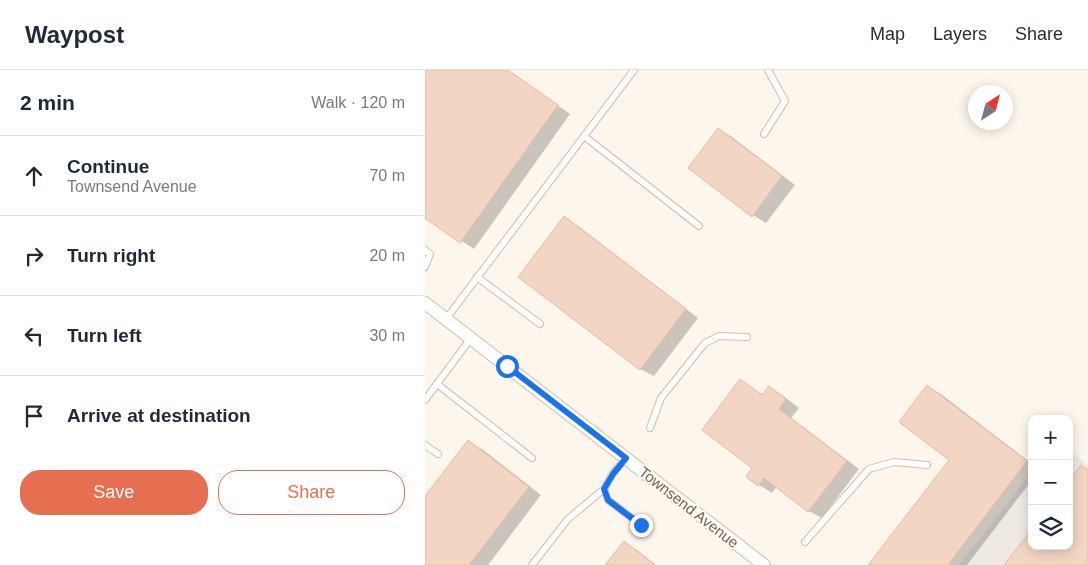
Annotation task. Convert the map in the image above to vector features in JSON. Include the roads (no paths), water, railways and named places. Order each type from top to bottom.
[{"type":"street","name":"Townsend Avenue","points":[[425,303],[764,565]]},
{"type":"lane","points":[[446,319],[634,70]]},
{"type":"lane","points":[[764,134],[785,101],[768,70]]},
{"type":"lane","points":[[583,136],[699,226]]},
{"type":"lane","points":[[425,250],[430,254],[425,267]]},
{"type":"lane","points":[[477,277],[540,324]]},
{"type":"lane","points":[[650,428],[661,398],[705,343],[719,336],[747,337]]},
{"type":"lane","points":[[425,400],[471,338]]},
{"type":"lane","points":[[437,384],[532,458]]},
{"type":"lane","points":[[425,444],[438,454]]},
{"type":"lane","points":[[532,565],[568,519],[604,489],[626,458]]},
{"type":"lane","points":[[805,542],[869,469],[894,462],[927,466]]},
{"type":"lane","points":[[604,489],[608,500],[641,525]]}]
